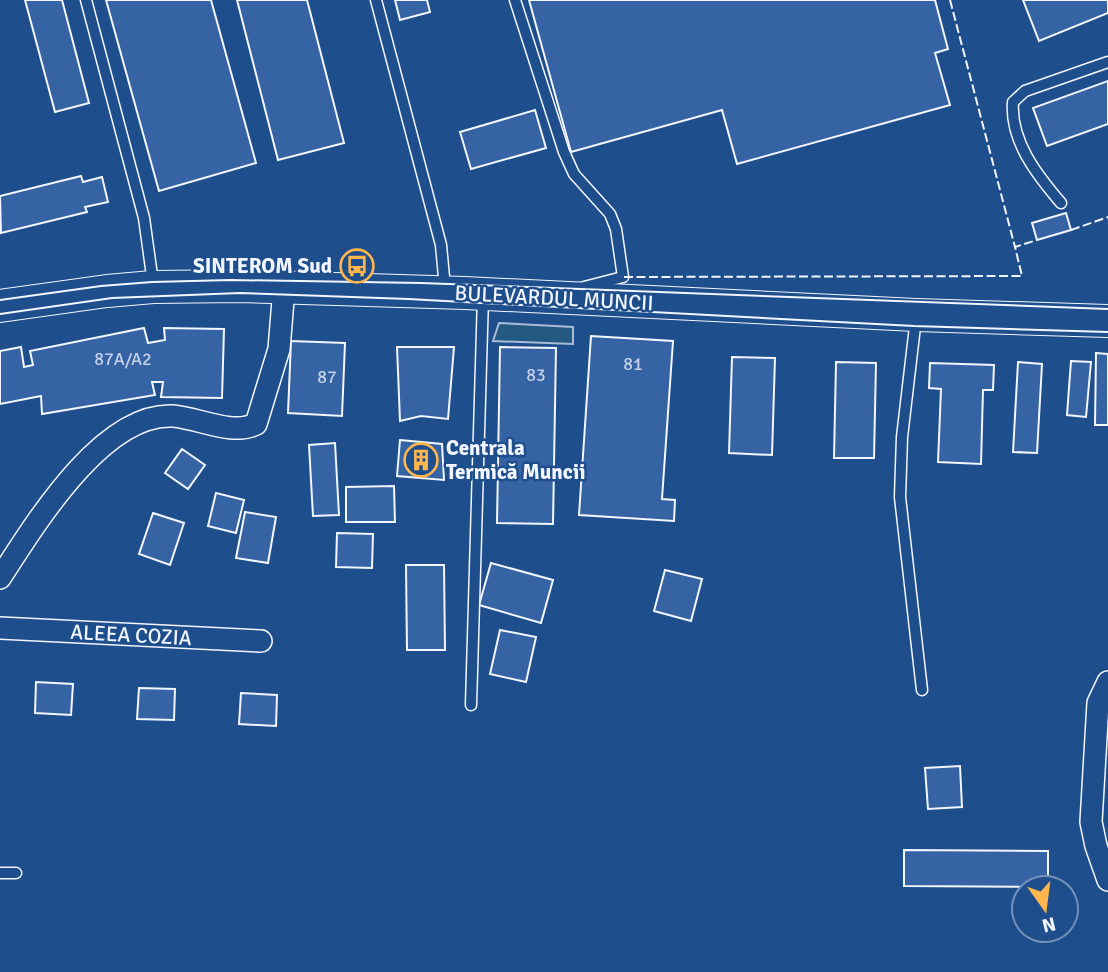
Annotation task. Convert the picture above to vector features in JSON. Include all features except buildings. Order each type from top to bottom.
[{"type":"main road","name":"BULEVARDUL MUNCII","points":[[0,306],[59,296],[153,287],[284,288],[444,297],[483,293],[916,315],[1108,321]]},
{"type":"street","points":[[0,578],[71,478],[96,452],[133,425],[173,416],[232,427],[248,428],[256,424],[279,349],[284,288]]},
{"type":"street","name":"ALEEA COZIA","points":[[0,628],[261,641]]},
{"type":"street","points":[[1108,682],[1098,703],[1091,822],[1108,880]]},
{"type":"lane","points":[[86,0],[144,218],[153,287]]},
{"type":"lane","points":[[376,0],[441,245],[444,297]]},
{"type":"lane","points":[[515,0],[564,152],[574,174],[610,214],[617,229],[623,277],[573,290],[574,299]]},
{"type":"lane","points":[[1060,203],[1031,167],[1012,118],[1013,102],[1025,91],[1108,62]]},
{"type":"lane","points":[[471,705],[483,293]]},
{"type":"lane","points":[[916,315],[903,423],[900,497],[922,690]]},
{"type":"lane","points":[[0,873],[16,873]]},
{"type":"shaded area","points":[[499,323],[573,327],[573,344],[493,341]]},
{"type":"tram line","points":[[0,300],[101,286],[231,280],[421,283],[1108,309]]},
{"type":"tram line","points":[[0,314],[112,298],[240,293],[408,299],[914,326],[1108,332]]},
{"type":"fence","points":[[950,0],[1015,247]]},
{"type":"fence","points":[[1071,230],[1108,217]]},
{"type":"fence","points":[[624,277],[1022,276],[1015,247],[1037,240]]},
{"type":"place","name":"SINTEROM Sud","points":[[357,266]]},
{"type":"place","name":"Centrala Termică Muncii","points":[[421,460]]}]
